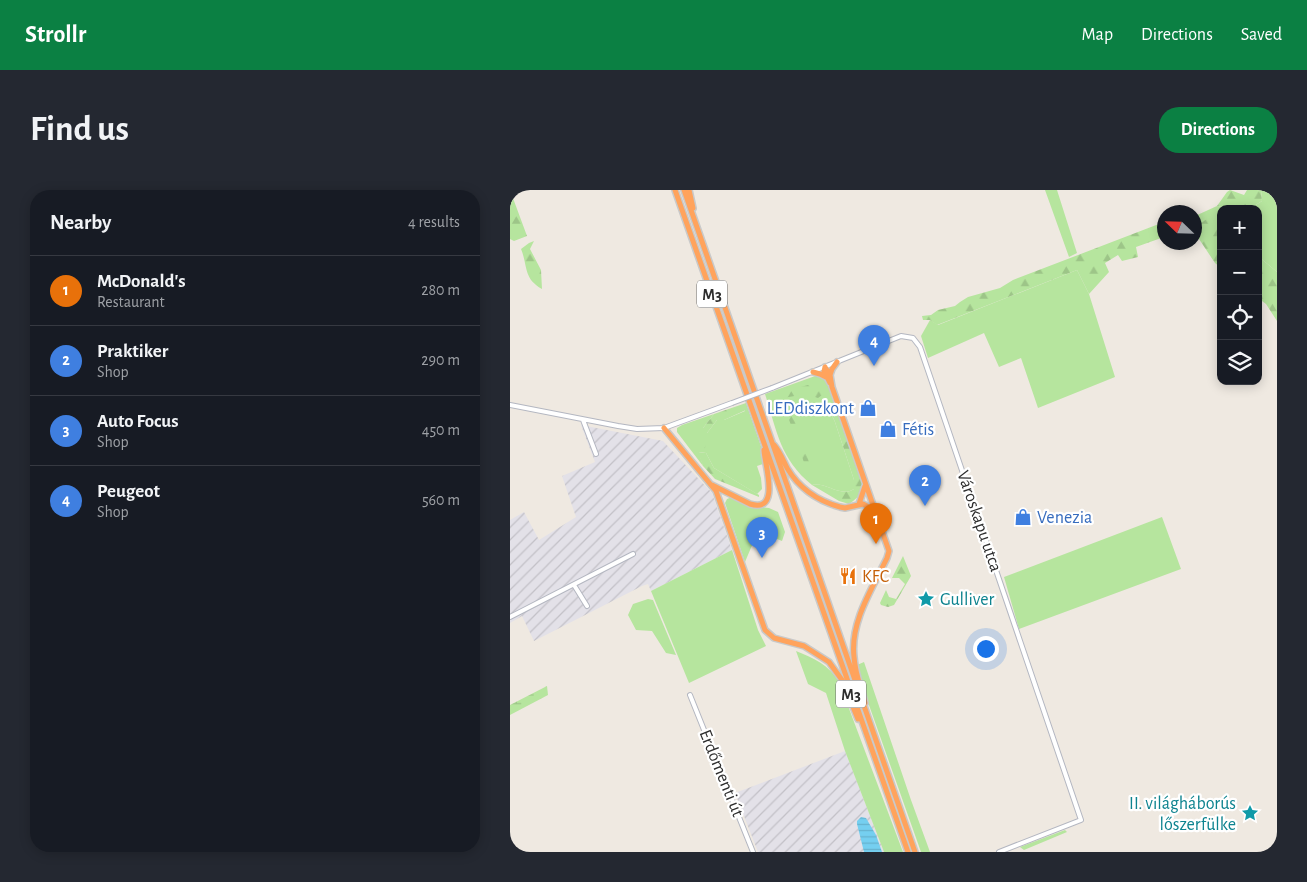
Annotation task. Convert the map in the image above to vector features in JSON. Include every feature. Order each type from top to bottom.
[{"type":"highway","name":"M3","points":[[674,190],[908,852]]},
{"type":"highway","name":"M3","points":[[684,190],[870,728],[915,852]]},
{"type":"highway","points":[[689,190],[699,233]]},
{"type":"highway","points":[[828,377],[837,362]]},
{"type":"highway","points":[[824,367],[889,553],[854,633],[853,653],[870,728]]},
{"type":"highway","points":[[813,372],[828,377]]},
{"type":"highway","points":[[664,428],[710,483],[722,502]]},
{"type":"highway","points":[[771,441],[779,451],[793,477],[804,489],[824,501],[840,507],[849,507],[871,499]]},
{"type":"highway","points":[[710,483],[732,496],[755,505],[764,502],[769,492],[770,483],[764,457],[764,444]]},
{"type":"highway","points":[[861,503],[865,483]]},
{"type":"highway","points":[[720,489],[722,502],[765,630],[774,638],[804,646],[830,662],[842,680],[855,714],[862,726]]},
{"type":"highway","points":[[722,502],[727,496],[732,496]]},
{"type":"highway","points":[[861,503],[875,511]]},
{"type":"street","name":"Városkapu utca","points":[[837,362],[901,336],[913,338],[922,350],[1081,820],[999,852]]},
{"type":"street","points":[[510,405],[637,429],[664,428],[837,362]]},
{"type":"street","points":[[583,420],[596,454]]},
{"type":"street","points":[[510,617],[633,554]]},
{"type":"street","points":[[574,585],[587,606]]},
{"type":"street","name":"Erdőmenti út","points":[[690,695],[753,852]]},
{"type":"shaded area","points":[[581,425],[663,441],[712,493],[732,550],[651,591],[648,584],[642,586],[534,641],[522,616],[510,623],[510,520],[524,512],[539,540],[576,517],[562,476],[595,462]]},
{"type":"shaded area","points":[[845,751],[884,852],[758,852],[735,793]]},
{"type":"green space","points":[[510,190],[527,236],[514,241],[510,239]]},
{"type":"green space","points":[[1045,190],[1057,190],[1077,253],[1069,257]]},
{"type":"green space","points":[[1230,190],[1244,195],[1247,190],[1261,190],[1262,201],[1256,205],[1218,205]]},
{"type":"green space","points":[[1261,190],[1277,190],[1277,272],[1262,259],[1262,205],[1256,205],[1262,201]]},
{"type":"green space","points":[[1217,206],[1217,214],[1202,223],[1202,213]]},
{"type":"green space","points":[[1217,214],[1217,265],[1202,244],[1202,222]]},
{"type":"green space","points":[[1157,225],[1157,240],[1136,247],[1138,257],[1122,261],[1118,255],[1105,263],[1109,272],[1089,294],[1077,270],[937,325],[930,320],[923,320],[922,316],[931,315],[938,310],[955,306],[968,297],[1000,288],[1013,280]]},
{"type":"green space","points":[[534,241],[530,249],[541,270],[542,289],[529,276],[521,249]]},
{"type":"green space","points":[[1262,259],[1277,272],[1277,321],[1262,301]]},
{"type":"green space","points":[[1077,270],[1089,294],[1115,377],[1038,408],[1021,358],[999,367],[984,333],[928,358],[921,336],[930,320],[938,325]]},
{"type":"green space","points":[[818,375],[827,383],[835,401],[827,405],[835,422],[854,480],[854,489],[849,491],[844,492],[812,485],[801,475],[786,455],[781,444],[765,394]]},
{"type":"green space","points":[[808,385],[820,391],[822,395],[818,398],[806,394],[781,397],[782,392]]},
{"type":"green space","points":[[835,401],[863,482],[859,495],[849,504],[839,501],[812,485],[844,492],[854,489],[854,480],[835,422],[827,404]]},
{"type":"green space","points":[[746,403],[762,449],[763,464],[757,466],[762,489],[757,494],[714,468],[706,453],[699,452],[703,466],[677,432],[677,428],[682,425],[714,414],[703,428],[707,433],[717,420],[724,420],[745,411]]},
{"type":"green space","points":[[746,403],[746,410],[724,420],[717,420],[707,433],[705,448],[699,449],[700,429],[703,428],[714,414]]},
{"type":"green space","points":[[791,410],[816,482],[812,483],[809,475],[804,476],[802,473],[807,471],[786,411]]},
{"type":"green space","points":[[698,452],[706,453],[714,468],[759,495],[759,497],[715,479],[703,466]]},
{"type":"green space","points":[[732,497],[751,506],[769,508],[778,512],[785,532],[782,541],[758,531],[745,562],[725,503],[727,499]]},
{"type":"green space","points":[[1162,517],[1181,569],[1019,629],[1004,577]]},
{"type":"green space","points":[[732,550],[758,630],[766,646],[689,683],[651,591]]},
{"type":"green space","points":[[903,556],[911,576],[894,605],[888,607],[881,605],[880,603],[886,590],[889,597],[896,599],[905,584],[899,578],[892,578]]},
{"type":"green space","points":[[648,599],[653,600],[676,655],[666,653],[652,631],[636,630],[628,615],[633,604]]},
{"type":"green space","points":[[796,651],[820,663],[831,671],[839,682],[903,852],[884,852],[845,751],[826,693],[808,684]]},
{"type":"green space","points":[[864,662],[930,852],[921,852],[864,691],[857,665]]},
{"type":"green space","points":[[547,686],[548,695],[510,715],[510,705]]},
{"type":"green space","points":[[1065,830],[1067,832],[1024,850],[1020,847]]},
{"type":"water","points":[[861,817],[866,818],[876,835],[882,852],[864,852],[857,824]]},
{"type":"place","name":"Peugeot","points":[[874,366]]},
{"type":"place","name":"LEDdiszkont","points":[[868,408]]},
{"type":"place","name":"Fétis","points":[[888,429]]},
{"type":"place","name":"Praktiker","points":[[925,506]]},
{"type":"place","name":"Venezia","points":[[1023,517]]},
{"type":"place","name":"McDonald's","points":[[876,544]]},
{"type":"place","name":"Auto Focus","points":[[762,558]]},
{"type":"place","name":"KFC","points":[[848,576]]},
{"type":"place","name":"Gulliver","points":[[926,599]]},
{"type":"place","name":"II. világháborús lőszerfülke","points":[[1250,813]]}]
